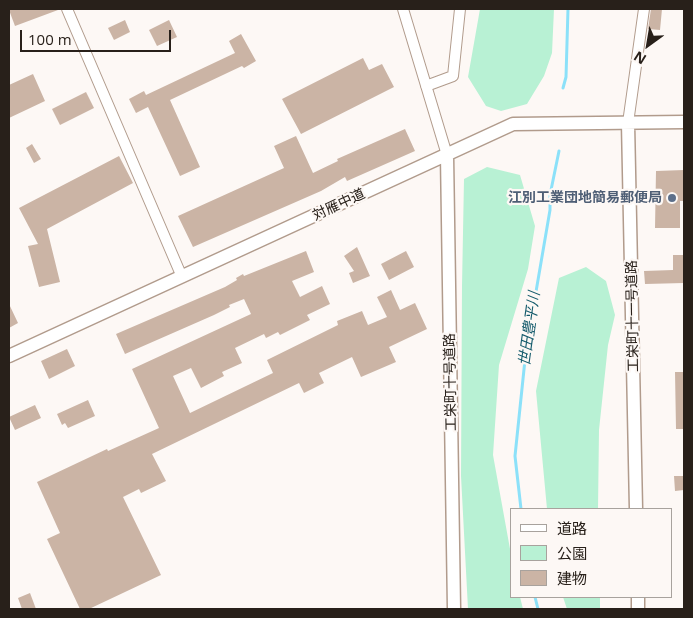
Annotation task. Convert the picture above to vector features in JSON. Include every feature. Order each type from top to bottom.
[{"type":"street","points":[[67,9],[182,277]]},
{"type":"street","points":[[403,9],[447,155]]},
{"type":"street","points":[[426,86],[453,76],[460,9]]},
{"type":"street","points":[[628,123],[644,9]]},
{"type":"street","name":"対雁中道","points":[[9,356],[513,124],[684,122]]},
{"type":"street","name":"工栄町十一号道路","points":[[628,123],[636,508]]},
{"type":"street","name":"工栄町十号道路","points":[[447,155],[454,609]]},
{"type":"green space","points":[[480,9],[554,9],[552,53],[544,76],[527,104],[501,111],[486,106],[468,77]]},
{"type":"green space","points":[[487,167],[520,175],[535,226],[528,269],[499,365],[493,455],[510,549],[510,598],[520,598],[523,609],[468,609],[461,476],[464,179]]},
{"type":"green space","points":[[586,267],[606,281],[615,315],[608,345],[599,430],[598,508],[547,508],[536,391],[559,278]]},
{"type":"green space","points":[[563,598],[600,598],[600,609],[567,609]]},
{"type":"building","points":[[651,9],[662,9],[660,30],[648,29]]},
{"type":"building","points":[[9,10],[58,10],[15,26]]},
{"type":"building","points":[[125,20],[130,32],[114,40],[108,28]]},
{"type":"building","points":[[169,20],[177,37],[157,46],[149,30]]},
{"type":"building","points":[[241,34],[256,61],[170,100],[200,167],[180,176],[148,107],[136,113],[129,99],[144,91],[146,95],[235,53],[229,41]]},
{"type":"building","points":[[363,58],[369,70],[382,64],[394,87],[301,134],[282,99]]},
{"type":"building","points":[[33,74],[45,101],[9,118],[9,85]]},
{"type":"building","points":[[86,92],[94,108],[60,125],[52,109]]},
{"type":"building","points":[[405,129],[415,151],[347,181],[345,177],[321,191],[193,247],[178,216],[284,168],[274,146],[296,136],[313,173],[338,161],[337,159]]},
{"type":"building","points":[[32,144],[41,159],[34,163],[26,148]]},
{"type":"building","points":[[119,156],[133,183],[47,229],[60,282],[39,287],[28,246],[38,244],[19,208]]},
{"type":"building","points":[[684,170],[684,201],[680,201],[680,228],[655,228],[656,171]]},
{"type":"building","points":[[357,247],[370,276],[353,283],[349,273],[354,271],[344,256]]},
{"type":"building","points":[[306,251],[314,272],[292,281],[300,297],[322,286],[330,304],[307,315],[310,320],[280,335],[278,332],[266,338],[264,334],[235,348],[242,363],[222,372],[224,376],[201,388],[191,368],[173,376],[190,413],[273,373],[267,360],[338,325],[337,321],[362,311],[368,325],[387,317],[377,297],[391,290],[400,310],[415,303],[427,329],[389,347],[396,362],[361,377],[352,357],[319,373],[324,383],[304,393],[299,383],[152,454],[166,481],[141,493],[139,489],[123,497],[161,575],[89,609],[80,609],[47,539],[60,533],[37,482],[107,449],[108,451],[159,428],[132,369],[251,314],[244,299],[229,305],[230,307],[214,315],[125,354],[116,334],[225,287],[243,274],[244,276]]},
{"type":"building","points":[[406,251],[414,267],[389,280],[381,264]]},
{"type":"building","points":[[673,255],[684,255],[684,283],[645,284],[644,271],[673,270]]},
{"type":"building","points":[[9,304],[18,323],[9,328]]},
{"type":"building","points":[[67,349],[75,366],[49,379],[41,361]]},
{"type":"building","points":[[675,372],[684,372],[684,429],[676,429]]},
{"type":"building","points":[[88,400],[95,416],[68,428],[65,423],[62,425],[57,414]]},
{"type":"building","points":[[35,405],[41,418],[15,430],[9,417]]},
{"type":"building","points":[[674,476],[684,476],[684,490],[675,491]]},
{"type":"building","points":[[30,593],[36,609],[22,609],[18,598]]},
{"type":"waterway","name":"世田豊平川","points":[[563,88],[566,77],[568,9]]},
{"type":"waterway","name":"世田豊平川","points":[[521,508],[515,456],[526,350],[550,210],[550,195],[559,151]]},
{"type":"waterway","name":"世田豊平川","points":[[535,598],[538,609]]},
{"type":"place","name":"江別工業団地簡易郵便局","points":[[672,198]]}]
